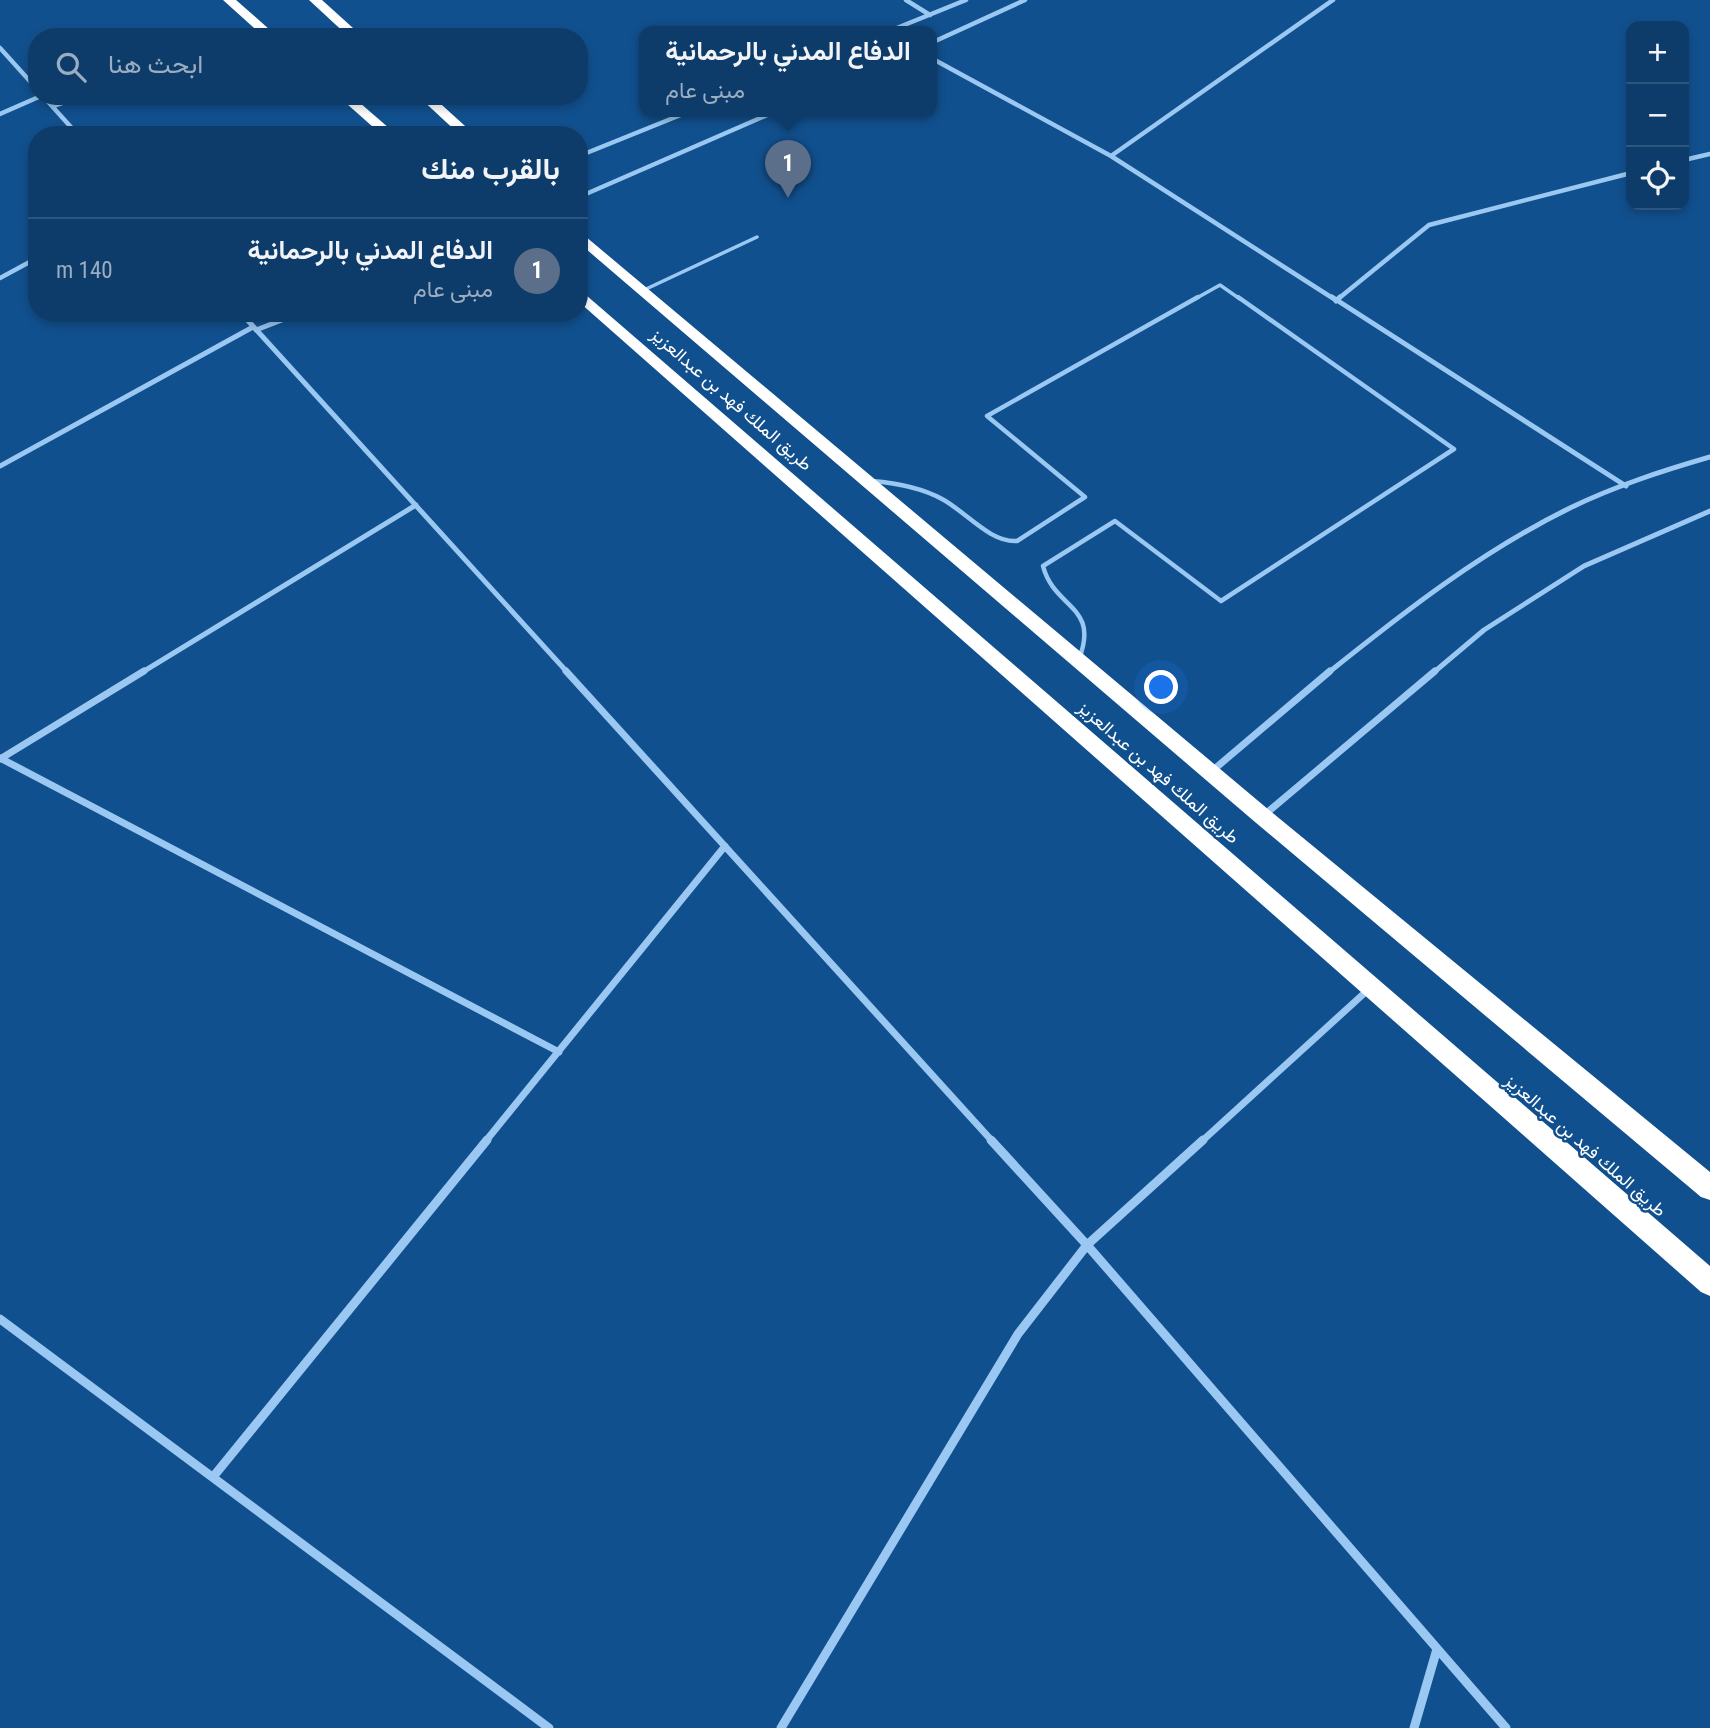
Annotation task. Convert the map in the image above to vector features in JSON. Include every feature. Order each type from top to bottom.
[{"type":"highway","points":[[229,0],[258,28]]},
{"type":"highway","points":[[315,0],[347,28]]},
{"type":"highway","points":[[355,105],[379,126]]},
{"type":"highway","points":[[434,105],[458,126]]},
{"type":"highway","name":"طريق الملك فهد بن عبدالعزيز","points":[[588,243],[1262,816],[1710,1188]]},
{"type":"highway","name":"طريق الملك فهد بن عبدالعزيز","points":[[588,302],[1373,985],[1710,1283]]},
{"type":"street","points":[[906,0],[930,15]]},
{"type":"street","points":[[902,26],[966,0]]},
{"type":"street","points":[[937,41],[1025,0]]},
{"type":"street","points":[[1111,156],[1320,12],[1332,0]]},
{"type":"street","points":[[0,48],[28,79]]},
{"type":"street","points":[[937,61],[1111,156],[1626,486]]},
{"type":"street","points":[[0,114],[28,102]]},
{"type":"street","points":[[56,105],[53,106],[70,126]]},
{"type":"street","points":[[588,152],[676,117]]},
{"type":"street","points":[[588,194],[763,117]]},
{"type":"street","points":[[1689,159],[1710,154]]},
{"type":"street","points":[[1336,300],[1430,225],[1626,174]]},
{"type":"street","points":[[0,278],[28,263]]},
{"type":"street","points":[[248,322],[1087,1245],[1506,1728]]},
{"type":"street","points":[[0,466],[254,328],[272,322]]},
{"type":"street","points":[[1212,771],[1359,647],[1449,578],[1548,516],[1681,464],[1710,457]]},
{"type":"street","points":[[0,758],[416,505]]},
{"type":"street","points":[[1262,816],[1484,630],[1584,566],[1710,511]]},
{"type":"street","points":[[0,758],[559,1052]]},
{"type":"street","points":[[213,1477],[725,846]]},
{"type":"street","points":[[781,1728],[1018,1334],[1087,1245],[1373,985]]},
{"type":"street","points":[[0,1319],[549,1728]]},
{"type":"street","points":[[1414,1728],[1437,1649]]},
{"type":"lane","points":[[644,290],[757,237]]},
{"type":"lane","points":[[869,480],[898,483],[936,492],[998,538],[1005,542],[1017,541],[1085,497],[987,415],[1220,285],[1454,449],[1221,601],[1115,521],[1043,566],[1048,582],[1083,617],[1087,632],[1079,659]]},
{"type":"place","name":"الدفاع المدني بالرحمانية","points":[[788,198]]}]
